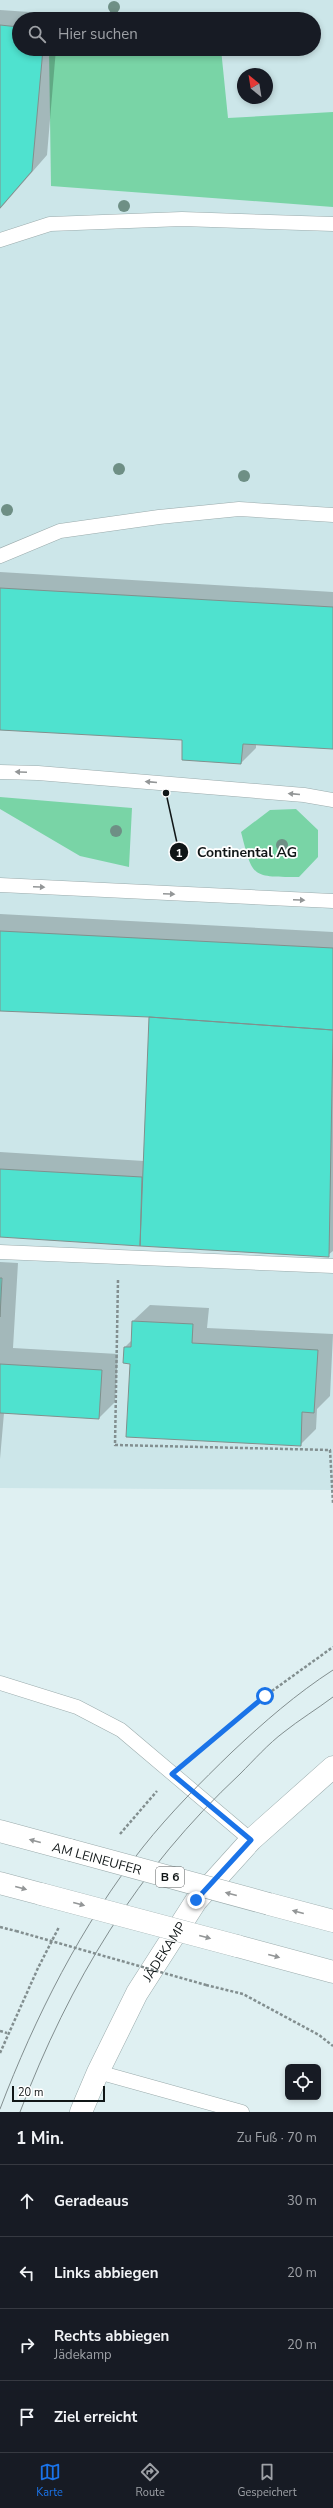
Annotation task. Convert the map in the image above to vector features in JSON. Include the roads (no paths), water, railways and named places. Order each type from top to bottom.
[{"type":"main road","name":"JÄDEKAMP","points":[[81,2112],[98,2072],[137,1994],[196,1900],[251,1840],[333,1767]]},
{"type":"main road","name":"AM LEINEUFER","points":[[0,1832],[331,1921]]},
{"type":"main road","points":[[0,1883],[333,1972]]},
{"type":"lane","points":[[0,240],[50,224],[182,219],[333,224]]},
{"type":"lane","points":[[0,556],[60,531],[159,517],[239,509],[333,515]]},
{"type":"lane","points":[[0,772],[38,773],[288,794],[333,800]]},
{"type":"lane","points":[[0,885],[333,901]]},
{"type":"lane","points":[[0,1252],[333,1266]]},
{"type":"lane","points":[[0,1683],[77,1707],[121,1730],[251,1840]]},
{"type":"lane","points":[[98,2072],[242,2112]]},
{"type":"tram line","points":[[0,2109],[29,2040],[80,1939],[100,1907],[143,1847],[186,1798],[232,1752],[281,1709],[333,1670]]},
{"type":"tram line","points":[[20,2112],[61,2017],[84,1973],[110,1930],[138,1889],[169,1849],[203,1811],[261,1752],[278,1737],[333,1697]]},
{"type":"place","name":"Continental AG","points":[[166,793]]}]
